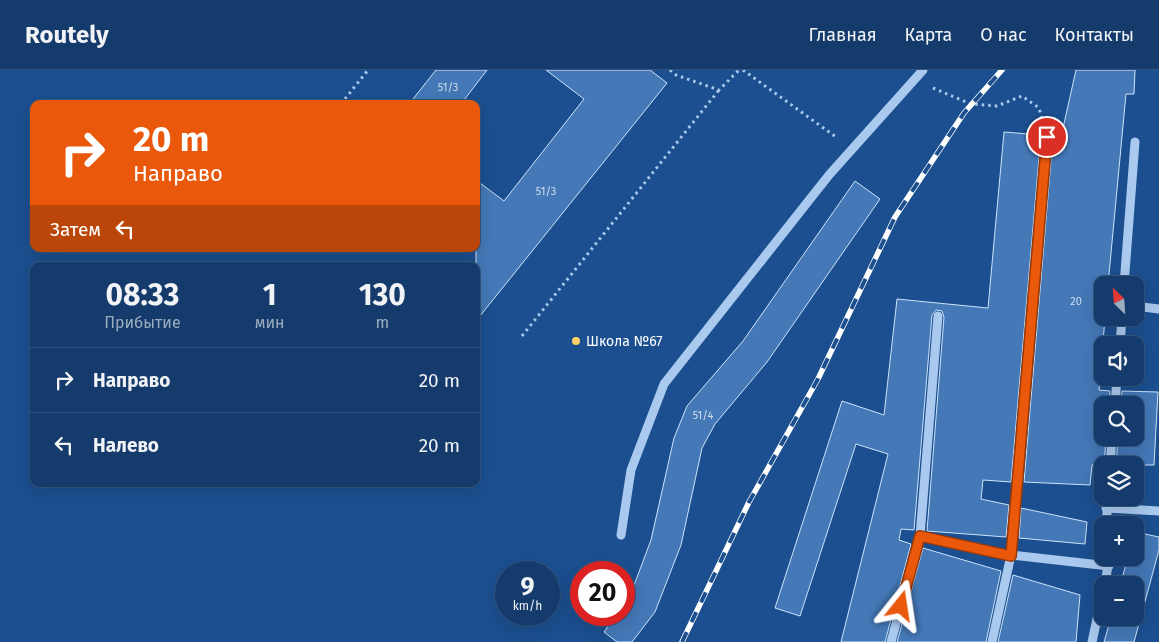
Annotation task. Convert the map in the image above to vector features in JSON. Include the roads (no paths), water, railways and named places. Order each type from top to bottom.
[{"type":"lane","points":[[621,535],[631,470],[664,384],[852,149],[923,70]]},
{"type":"lane","points":[[992,642],[1011,556],[1047,137]]},
{"type":"lane","points":[[1125,276],[1135,142]]},
{"type":"lane","points":[[1144,307],[1159,309]]},
{"type":"lane","points":[[892,642],[920,536],[938,316]]},
{"type":"lane","points":[[1106,516],[1106,508],[1159,512]]},
{"type":"lane","points":[[920,536],[1011,556],[1094,561]]},
{"type":"lane","points":[[1092,642],[1095,626]]},
{"type":"railway","points":[[682,642],[749,502],[818,379],[895,217],[964,113],[1002,70]]},
{"type":"place","name":"Школа №67","points":[[576,341]]}]
